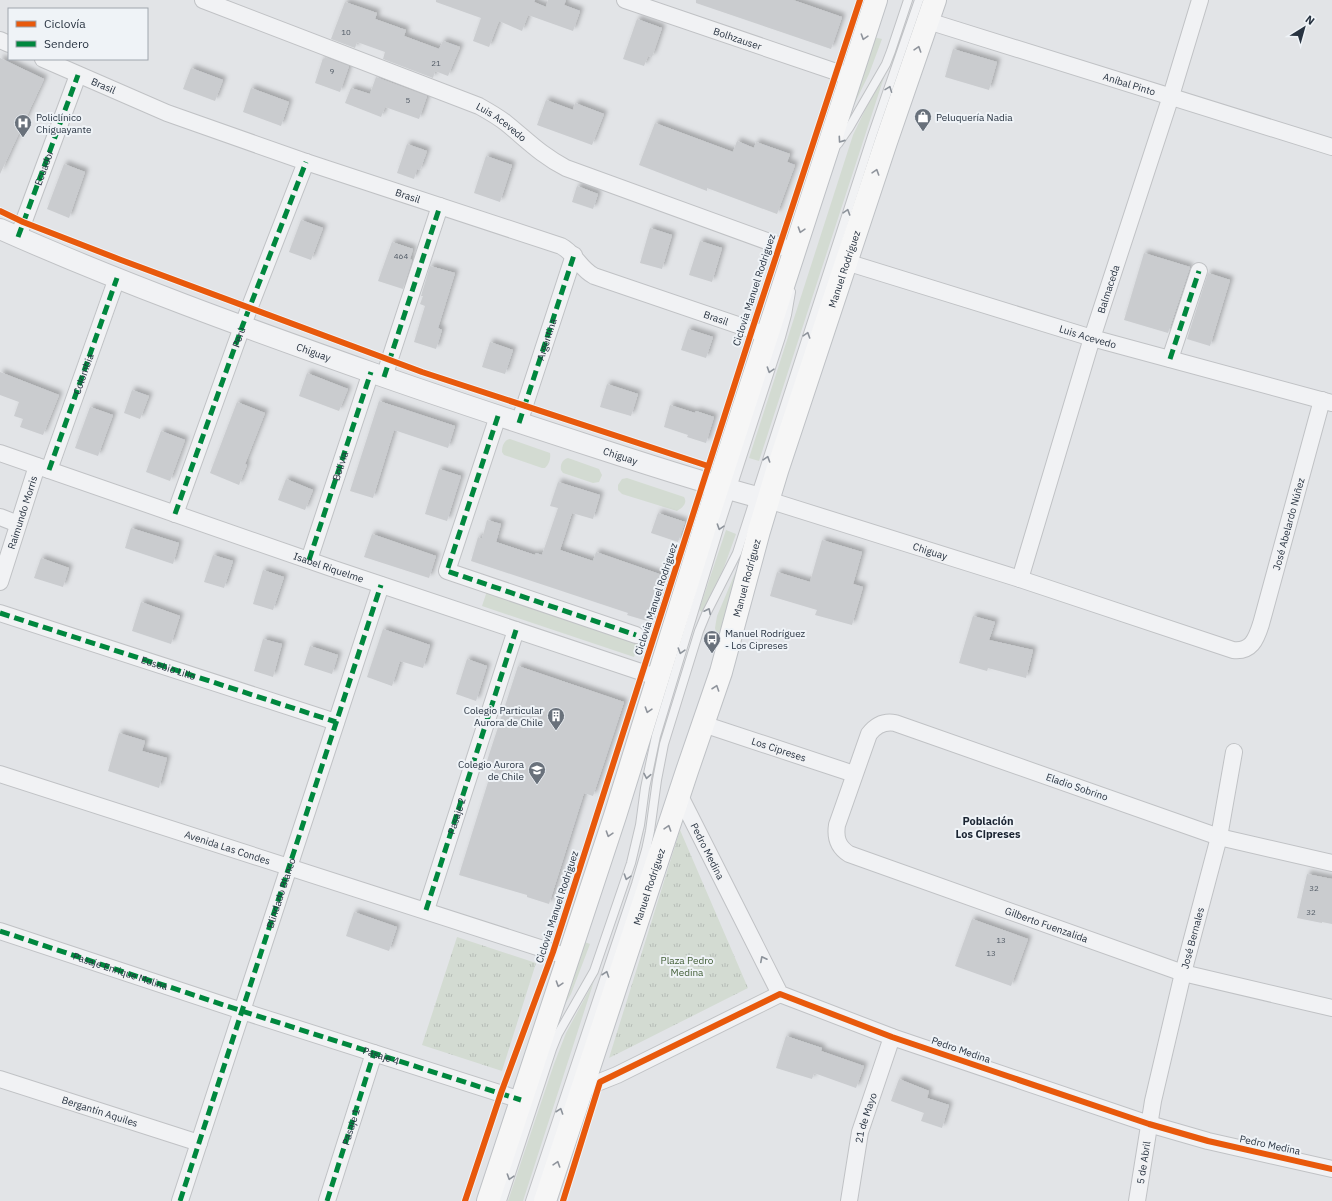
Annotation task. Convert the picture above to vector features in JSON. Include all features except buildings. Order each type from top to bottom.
[{"type":"main road","points":[[488,1201],[659,678],[725,488],[767,335],[876,0]]},
{"type":"main road","name":"Manuel Rodríguez","points":[[545,1201],[679,794],[721,672],[761,498],[846,262],[935,0]]},
{"type":"street","name":"Luis Acevedo","points":[[203,0],[479,106],[504,122],[538,151],[566,168],[794,251]]},
{"type":"street","name":"Bolhzauser","points":[[626,0],[851,77]]},
{"type":"street","name":"Balmaceda","points":[[1020,579],[1092,338],[1171,96],[1200,0]]},
{"type":"street","name":"Aníbal Pinto","points":[[928,20],[1332,147]]},
{"type":"street","name":"Brasil","points":[[44,60],[167,113],[306,162],[561,246],[567,249],[585,270],[594,276],[767,335]]},
{"type":"street","name":"Ecuador","points":[[9,233],[78,75]]},
{"type":"street","name":"Perú","points":[[175,514],[242,327],[306,162]]},
{"type":"street","name":"Bolivia","points":[[309,560],[440,206]]},
{"type":"street","name":"Chiguay","points":[[9,233],[117,278],[242,327],[519,423],[1020,579],[1232,650],[1239,650],[1250,646]]},
{"type":"street","name":"Argentina","points":[[519,423],[574,256]]},
{"type":"street","name":"Luis Acevedo","points":[[846,262],[1092,338],[1327,402]]},
{"type":"street","points":[[1170,359],[1199,271]]},
{"type":"street","name":"Colombia","points":[[43,468],[117,278]]},
{"type":"street","name":"José Abelardo Núñez","points":[[1250,646],[1261,624],[1327,402]]},
{"type":"street","points":[[498,416],[447,571],[636,635]]},
{"type":"street","name":"Isabel Riquelme","points":[[0,453],[381,585],[659,678]]},
{"type":"street","name":"Raimundo Morris","points":[[0,582],[18,524],[43,468]]},
{"type":"street","points":[[0,517],[18,524]]},
{"type":"street","name":"Blindado Blanco","points":[[180,1201],[381,585]]},
{"type":"street","name":"Eusebio Lillo","points":[[0,613],[336,722]]},
{"type":"street","name":"Pasaje 2","points":[[426,910],[516,630]]},
{"type":"street","name":"Eladio Sobrino","points":[[854,774],[867,739],[873,729],[884,723],[895,723],[1219,837],[1332,863]]},
{"type":"street","name":"Los Cipreses","points":[[703,724],[854,774]]},
{"type":"street","name":"José Bernales","points":[[1149,1124],[1183,973],[1219,837],[1234,752]]},
{"type":"street","name":"Avenida Las Condes","points":[[0,774],[290,866],[568,957]]},
{"type":"street","name":"Gilberto Fuenzalida","points":[[854,774],[837,825],[836,833],[840,846],[849,854],[1183,973],[1332,1008]]},
{"type":"street","name":"Pedro Medina","points":[[679,794],[780,994],[892,1038],[1149,1124],[1208,1141],[1332,1169]]},
{"type":"street","name":"Pasaje Enrique Molina","points":[[0,931],[242,1011]]},
{"type":"street","points":[[582,1089],[617,1075],[780,994]]},
{"type":"street","name":"Pasaje 4","points":[[242,1011],[521,1100]]},
{"type":"street","name":"21 de Mayo","points":[[849,1201],[860,1132],[892,1038]]},
{"type":"street","name":"Pasaje 1","points":[[327,1201],[374,1053]]},
{"type":"street","name":"Bergantín Aquiles","points":[[0,1079],[199,1143]]},
{"type":"street","name":"5 de Abril","points":[[1137,1201],[1149,1124]]},
{"type":"lane","points":[[822,166],[849,128],[886,64],[908,0]]},
{"type":"lane","points":[[530,1201],[636,884],[650,831],[664,744],[699,631],[737,553],[761,498],[869,144],[919,0]]},
{"type":"lane","points":[[502,1201],[552,1049],[558,1034],[594,971],[629,870],[640,825],[644,788],[651,753],[725,488],[787,315],[794,272],[794,251]]},
{"type":"green space","points":[[873,37],[882,39],[869,74],[852,109]]},
{"type":"green space","points":[[885,74],[759,461],[749,458],[853,135]]},
{"type":"green space","points":[[510,439],[550,453],[548,465],[545,468],[542,468],[504,455],[502,452],[503,446],[506,441]]},
{"type":"green space","points":[[568,458],[599,469],[602,475],[599,482],[593,483],[563,473],[561,470],[561,464]]},
{"type":"green space","points":[[627,478],[684,497],[685,503],[677,511],[622,494],[618,490],[618,485],[622,479]]},
{"type":"green space","points":[[726,530],[736,534],[723,570],[702,612],[699,610]]},
{"type":"green space","points":[[736,571],[737,577],[722,627],[717,636],[715,628],[717,616]]},
{"type":"green space","points":[[487,591],[639,642],[634,657],[482,606]]},
{"type":"green space","name":"Plaza Pedro Medina","points":[[680,830],[748,988],[609,1058]]},
{"type":"green space","points":[[457,937],[536,963],[502,1071],[422,1045]]},
{"type":"green space","points":[[582,941],[590,944],[571,994],[557,1018]]},
{"type":"green space","points":[[594,981],[523,1201],[508,1201],[554,1064],[566,1033]]},
{"type":"marked path","points":[[18,237],[78,75]]},
{"type":"marked path","points":[[175,514],[242,327],[306,162]]},
{"type":"marked path","points":[[384,377],[440,206]]},
{"type":"marked path","points":[[519,423],[574,255]]},
{"type":"marked path","points":[[1170,359],[1199,271]]},
{"type":"marked path","points":[[49,470],[117,278]]},
{"type":"marked path","points":[[309,560],[371,372]]},
{"type":"marked path","points":[[498,416],[447,571],[636,635]]},
{"type":"marked path","points":[[180,1201],[381,585]]},
{"type":"marked path","points":[[0,613],[336,722]]},
{"type":"marked path","points":[[426,910],[516,630]]},
{"type":"marked path","points":[[0,931],[242,1011],[521,1100]]},
{"type":"marked path","points":[[327,1201],[374,1053]]},
{"type":"cycle path","name":"Ciclovía Manuel Rodriguez","points":[[465,1201],[501,1093],[553,952],[752,330],[860,0]]},
{"type":"cycle path","points":[[0,211],[23,222],[121,260],[422,372],[708,466]]},
{"type":"cycle path","points":[[563,1201],[600,1082],[780,994],[892,1037],[1149,1124],[1208,1141],[1332,1169]]},
{"type":"place","name":"Peluquería Nadia","points":[[923,132]]},
{"type":"place","name":"Policlínico Chiguayante","points":[[23,138]]},
{"type":"place","name":"Manuel Rodríguez - Los Cipreses","points":[[712,654]]},
{"type":"place","name":"Colegio Particular Aurora de Chile","points":[[556,731]]},
{"type":"place","name":"Colegio Aurora de Chile","points":[[537,785]]},
{"type":"district","name":"Población Los Cipreses","points":[[988,827]]}]
